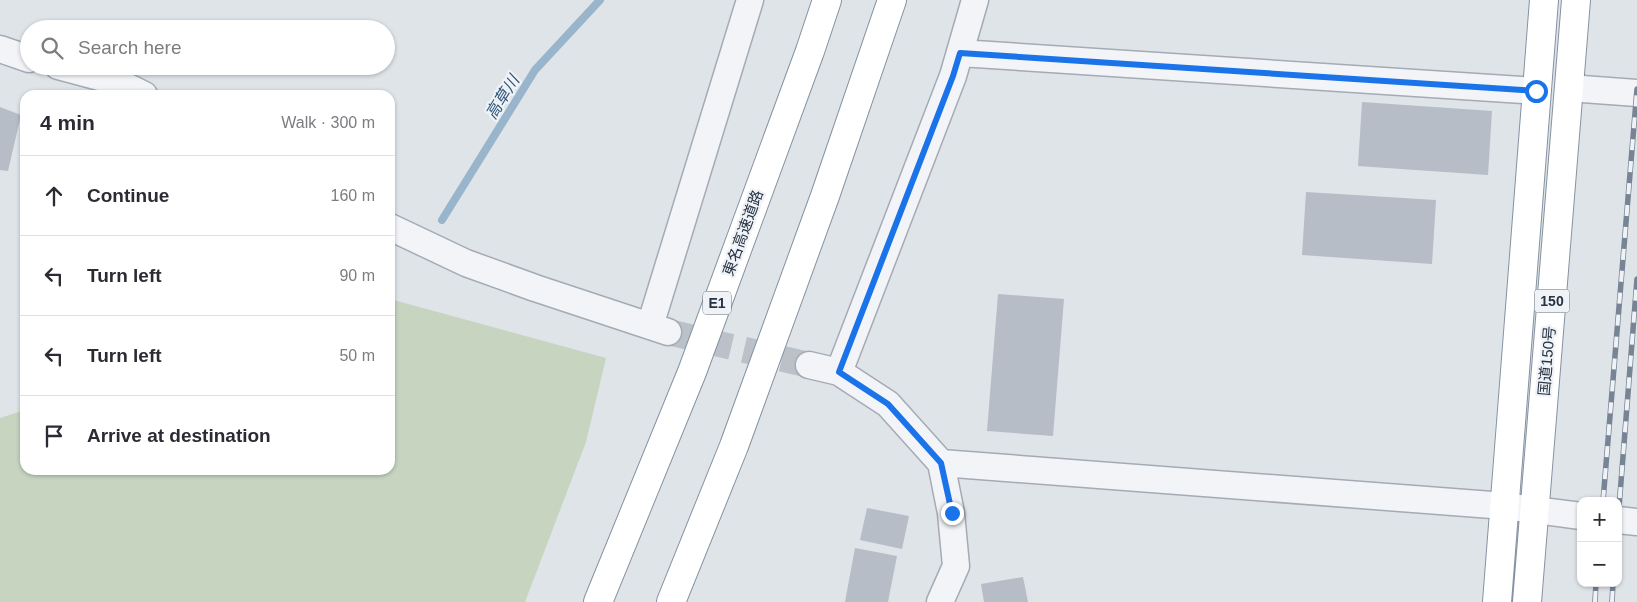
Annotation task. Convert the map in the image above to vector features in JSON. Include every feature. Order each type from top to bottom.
[{"type":"highway","name":"東名高速道路","points":[[598,602],[692,372],[827,0]]},
{"type":"highway","points":[[670,602],[734,446],[825,196],[892,0]]},
{"type":"highway","name":"国道150号","points":[[1497,602],[1544,0]]},
{"type":"highway","name":"国道150号","points":[[1527,602],[1576,0]]},
{"type":"street","points":[[395,229],[466,263],[659,329],[750,0]]},
{"type":"street","points":[[839,372],[940,112],[975,0]]},
{"type":"street","points":[[0,49],[20,56]]},
{"type":"street","points":[[960,53],[1536,91]]},
{"type":"street","points":[[92,75],[118,82],[134,90]]},
{"type":"street","points":[[1569,88],[1637,93]]},
{"type":"street","points":[[809,365],[839,372],[888,404],[941,463],[952,513],[956,566],[947,595]]},
{"type":"street","points":[[941,463],[1505,506],[1577,516]]},
{"type":"street","points":[[1622,520],[1637,522]]},
{"type":"green space","points":[[395,300],[606,358],[586,442],[525,602],[0,602],[0,418],[20,412],[20,475],[395,475]]},
{"type":"building","points":[[1362,102],[1492,111],[1488,175],[1358,166]]},
{"type":"building","points":[[0,107],[20,115],[20,119],[8,171],[0,170]]},
{"type":"building","points":[[1306,192],[1436,200],[1432,264],[1302,255]]},
{"type":"building","points":[[998,294],[1064,299],[1053,436],[987,431]]},
{"type":"building","points":[[867,508],[909,516],[902,549],[860,540]]},
{"type":"building","points":[[855,548],[897,556],[888,602],[845,602]]},
{"type":"building","points":[[1023,577],[1028,602],[984,602],[981,584]]},
{"type":"waterway","name":"高草川","points":[[442,220],[535,70],[600,0]]},
{"type":"tunnel","points":[[668,332],[809,365]]},
{"type":"railway","points":[[1603,497],[1637,89]]},
{"type":"railway","points":[[1620,497],[1637,279]]},
{"type":"railway","points":[[1595,602],[1596,587]]},
{"type":"railway","points":[[1612,602],[1613,587]]},
{"type":"route","points":[[952,513],[941,463],[888,404],[839,372],[953,76],[960,53],[1536,91]]}]
